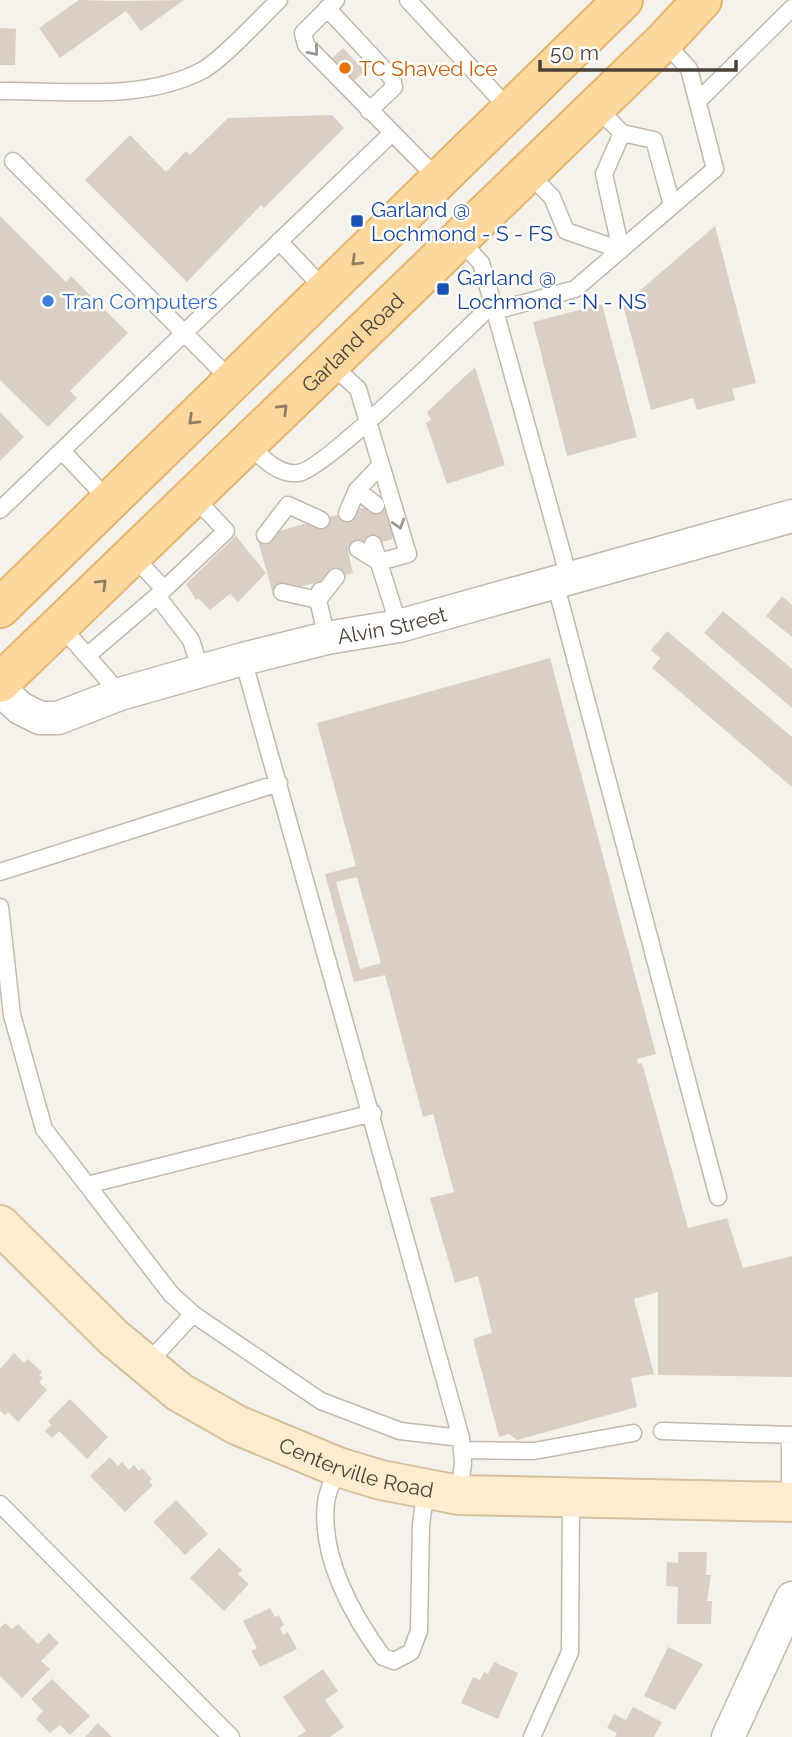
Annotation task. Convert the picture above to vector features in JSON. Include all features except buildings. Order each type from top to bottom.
[{"type":"main road","points":[[0,608],[623,0]]},
{"type":"main road","name":"Garland Road","points":[[0,683],[539,161],[609,120],[664,41],[702,0]]},
{"type":"main road","points":[[510,110],[539,161]]},
{"type":"street","name":"Alvin Street","points":[[0,689],[20,708],[40,718],[58,718],[120,695],[243,659],[327,638],[399,625],[792,516]]},
{"type":"street","name":"Centerville Road","points":[[0,1225],[113,1337],[179,1392],[237,1425],[338,1467],[442,1493],[571,1499],[791,1502]]},
{"type":"street","points":[[729,1737],[792,1598]]},
{"type":"lane","points":[[0,91],[132,90],[161,86],[205,69],[279,0]]},
{"type":"lane","points":[[408,0],[510,110]]},
{"type":"lane","points":[[369,111],[394,87],[392,78],[331,4],[303,33],[306,45],[369,111],[391,134],[439,180]]},
{"type":"lane","points":[[698,101],[792,8]]},
{"type":"lane","points":[[248,444],[270,465],[288,473],[312,468],[494,307],[576,289],[715,169],[689,69],[664,41]]},
{"type":"lane","points":[[621,250],[604,174],[609,120],[654,140],[672,205]]},
{"type":"lane","points":[[0,510],[63,453],[391,134]]},
{"type":"lane","points":[[13,161],[232,381]]},
{"type":"lane","points":[[539,161],[566,231],[621,250]]},
{"type":"lane","points":[[459,239],[481,263],[494,307],[718,1197]]},
{"type":"lane","points":[[279,241],[326,290]]},
{"type":"lane","points":[[330,363],[358,389],[408,554],[379,562]]},
{"type":"lane","points":[[63,453],[109,502]]},
{"type":"lane","points":[[357,490],[381,465]]},
{"type":"lane","points":[[284,530],[288,505],[288,473]]},
{"type":"lane","points":[[357,490],[362,509],[357,490]]},
{"type":"lane","points":[[88,655],[226,531],[194,497]]},
{"type":"lane","points":[[288,505],[314,522]]},
{"type":"lane","points":[[265,535],[288,505]]},
{"type":"lane","points":[[379,562],[372,545],[399,625]]},
{"type":"lane","points":[[131,554],[191,640],[201,671]]},
{"type":"lane","points":[[318,600],[329,579]]},
{"type":"lane","points":[[300,587],[318,600],[327,638]]},
{"type":"lane","points":[[282,592],[318,600]]},
{"type":"lane","points":[[61,625],[120,695]]},
{"type":"lane","points":[[243,659],[373,1113],[462,1444],[442,1493],[421,1524],[419,1631],[411,1652],[394,1661],[383,1657],[352,1610],[328,1543],[326,1499],[338,1467]]},
{"type":"lane","points":[[0,872],[279,783]]},
{"type":"lane","points":[[0,907],[6,1016],[44,1129],[171,1294],[193,1314],[321,1401],[400,1430],[462,1444],[534,1451],[633,1433]]},
{"type":"lane","points":[[88,1185],[373,1113]]},
{"type":"lane","points":[[146,1366],[193,1314]]},
{"type":"lane","points":[[662,1431],[791,1435],[791,1502]]},
{"type":"lane","points":[[532,1737],[570,1652],[571,1499]]},
{"type":"lane","points":[[0,1504],[231,1737]]},
{"type":"place","name":"TC Shaved Ice","points":[[345,68]]},
{"type":"place","name":"Garland @ Lochmond - S - FS","points":[[357,221]]},
{"type":"place","name":"Garland @ Lochmond - N - NS","points":[[443,289]]},
{"type":"place","name":"Tran Computers","points":[[48,301]]}]
